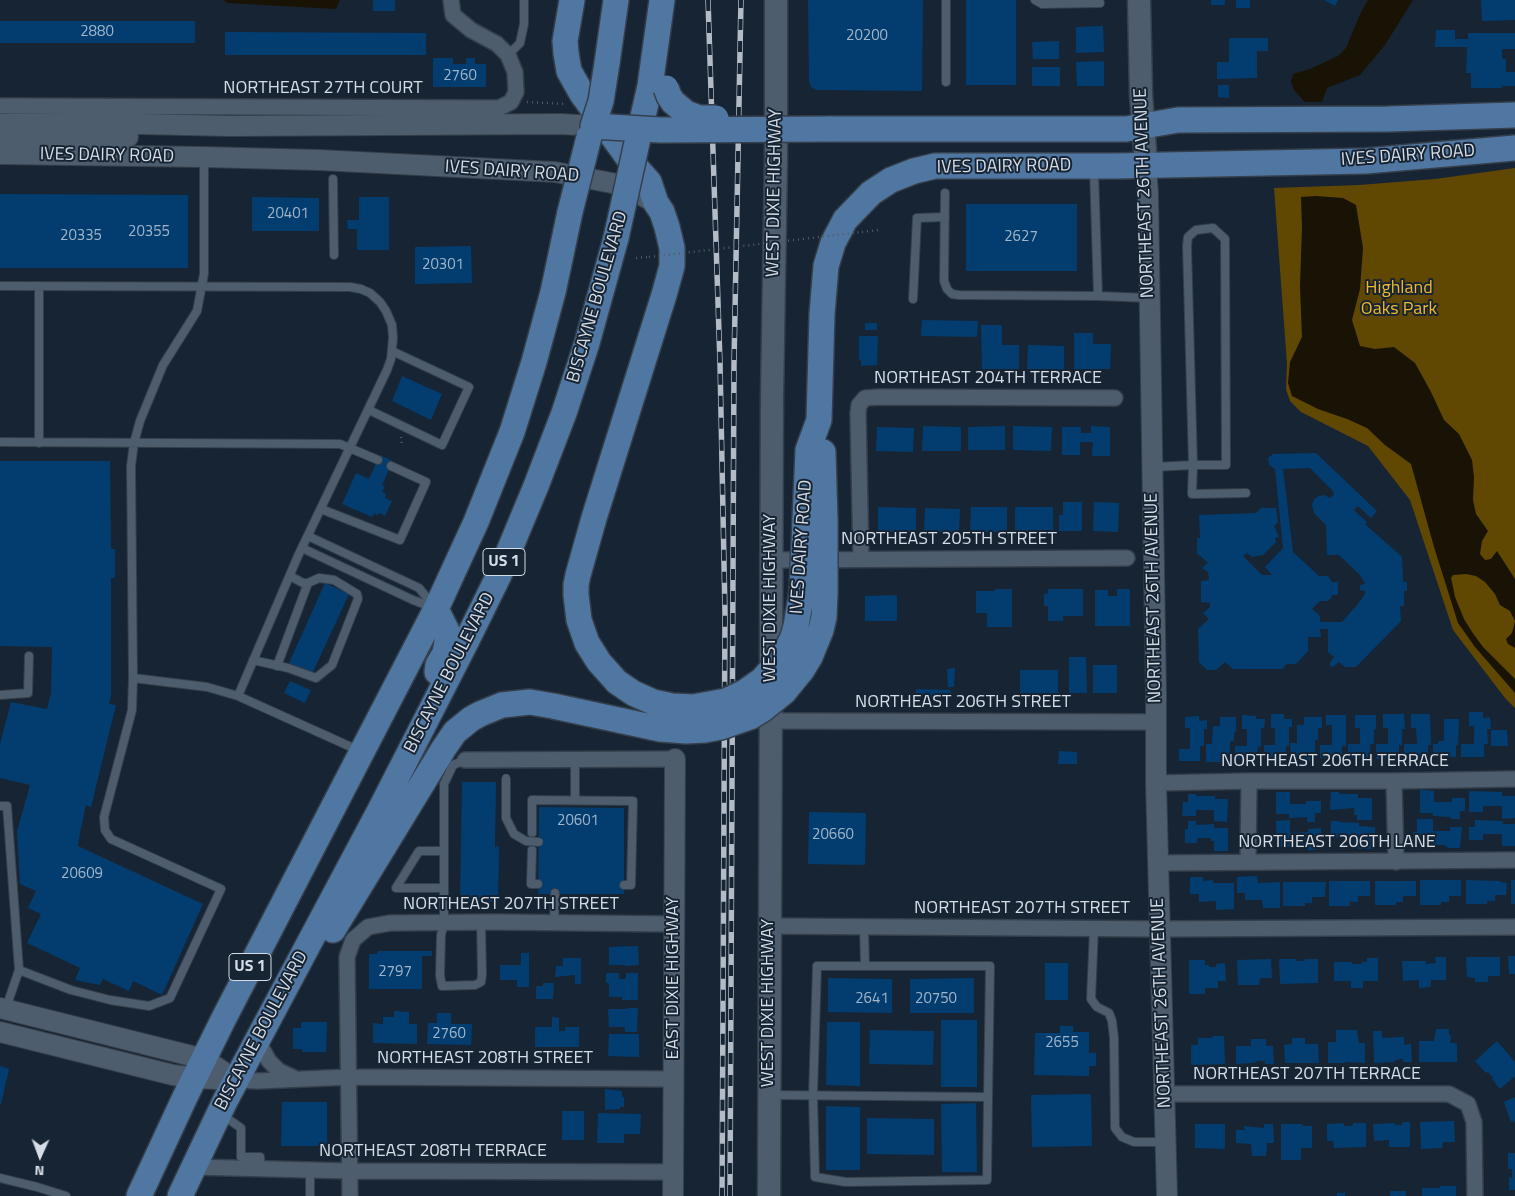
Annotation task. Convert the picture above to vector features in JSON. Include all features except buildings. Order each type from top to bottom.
[{"type":"main road","points":[[572,0],[565,42],[567,63],[572,76],[582,94],[632,163],[649,182],[656,203]]},
{"type":"main road","name":"BISCAYNE BOULEVARD","points":[[139,1196],[185,1096],[224,1018],[436,609],[486,499],[516,419],[541,339],[570,212],[601,101],[616,0]]},
{"type":"main road","points":[[662,0],[656,47],[665,78],[658,87],[686,113],[699,118],[722,118],[744,130]]},
{"type":"main road","name":"WEST DIXIE HIGHWAY","points":[[769,1196],[771,560],[776,0]]},
{"type":"main road","name":"NORTHEAST 26TH AVENUE","points":[[1139,0],[1141,94],[1146,165]]},
{"type":"main road","name":"BISCAYNE BOULEVARD","points":[[180,1196],[217,1116],[489,596],[536,486],[587,343],[616,238],[640,129],[658,87]]},
{"type":"main road","name":"IVES DAIRY ROAD","points":[[591,132],[640,129],[1126,129],[1178,120],[1388,119],[1515,114]]},
{"type":"main road","name":"IVES DAIRY ROAD","points":[[656,203],[668,227],[672,248],[672,266],[654,331],[594,518],[580,567],[576,595],[579,620],[587,643],[599,662],[618,682],[633,693],[652,702],[672,706],[693,707],[726,701],[745,692],[762,680],[784,655],[793,636],[815,520],[823,448],[819,420],[822,314],[826,266],[829,253],[845,220],[862,201],[881,186],[897,177],[935,166],[1094,166],[1366,161],[1515,148]]},
{"type":"main road","points":[[302,955],[331,933],[444,748],[455,732],[476,717],[502,705],[521,702],[547,705],[660,729],[686,731],[722,727],[750,717],[768,706],[784,692],[802,670],[810,657],[822,624],[825,594],[815,520]]},
{"type":"main road","points":[[430,712],[438,665],[444,653],[448,636],[436,609]]},
{"type":"street","points":[[451,0],[453,15],[471,30],[497,44],[508,55]]},
{"type":"street","name":"NORTHEAST 27TH COURT","points":[[0,106],[499,108],[511,102],[516,92],[515,72],[508,55]]},
{"type":"street","name":"IVES DAIRY ROAD","points":[[0,124],[94,123],[526,130]]},
{"type":"street","name":"IVES DAIRY ROAD","points":[[0,138],[526,130],[560,124],[591,132]]},
{"type":"street","name":"IVES DAIRY ROAD","points":[[0,154],[319,160],[560,172],[622,185],[656,203]]},
{"type":"street","name":"NORTHEAST 26TH AVENUE","points":[[1146,165],[1156,783],[1167,1196]]},
{"type":"street","name":"NORTHEAST 204TH TERRACE","points":[[861,559],[858,408],[865,398],[880,396],[1115,398]]},
{"type":"street","name":"NORTHEAST 205TH STREET","points":[[771,560],[1127,558]]},
{"type":"street","name":"NORTHEAST 206TH STREET","points":[[771,721],[1156,722]]},
{"type":"street","points":[[465,760],[675,759]]},
{"type":"street","name":"EAST DIXIE HIGHWAY","points":[[673,1196],[675,759]]},
{"type":"street","name":"NORTHEAST 206TH TERRACE","points":[[1156,783],[1515,779]]},
{"type":"street","points":[[1248,862],[1249,781]]},
{"type":"street","points":[[1394,781],[1396,862]]},
{"type":"street","name":"NORTHEAST 206TH LANE","points":[[1158,864],[1515,860]]},
{"type":"street","name":"NORTHEAST 207TH STREET","points":[[349,1077],[347,957],[353,940],[368,927],[390,923],[674,924]]},
{"type":"street","name":"NORTHEAST 207TH STREET","points":[[770,926],[1160,929],[1515,927]]},
{"type":"street","points":[[3,1009],[236,1080]]},
{"type":"street","points":[[0,1032],[173,1075],[200,1069]]},
{"type":"street","points":[[258,1040],[269,1061],[279,1070],[296,1079]]},
{"type":"street","points":[[349,1077],[350,1196]]},
{"type":"street","name":"NORTHEAST 208TH STREET","points":[[236,1080],[258,1081],[349,1077],[674,1078]]},
{"type":"street","name":"NORTHEAST 207TH TERRACE","points":[[1165,1094],[1449,1094],[1468,1104],[1474,1122],[1474,1196]]},
{"type":"street","name":"NORTHEAST 208TH TERRACE","points":[[193,1167],[350,1171],[673,1172]]},
{"type":"lane","points":[[508,55],[520,43],[524,24],[524,0]]},
{"type":"lane","points":[[946,0],[946,82]]},
{"type":"lane","points":[[1035,0],[1042,4],[1100,3]]},
{"type":"lane","points":[[19,970],[71,990],[110,1000],[149,1006],[170,998],[221,889],[111,839],[105,830],[104,817],[132,710],[131,466],[134,443],[140,421],[163,366],[197,311],[204,274],[204,157]]},
{"type":"lane","points":[[1094,166],[1098,296]]},
{"type":"lane","points":[[333,179],[334,255]]},
{"type":"lane","points":[[945,194],[944,281],[947,289],[952,294],[1149,298]]},
{"type":"lane","points":[[913,299],[917,218],[945,217]]},
{"type":"lane","points":[[1152,467],[1192,465],[1226,465],[1225,239],[1213,228],[1196,230],[1188,237],[1187,246],[1192,465],[1192,494],[1246,492]]},
{"type":"lane","points":[[0,286],[350,287],[370,293],[386,311],[392,325],[392,351],[387,370],[302,548],[238,696]]},
{"type":"lane","points":[[39,286],[39,443]]},
{"type":"lane","points":[[368,410],[442,445],[469,388],[392,351]]},
{"type":"lane","points":[[0,442],[340,444],[378,460]]},
{"type":"lane","points":[[320,509],[400,540],[426,482],[391,466]]},
{"type":"lane","points":[[308,536],[419,588],[436,609]]},
{"type":"lane","points":[[302,548],[436,609]]},
{"type":"lane","points":[[254,660],[288,668],[316,678],[320,677],[332,665],[355,608],[358,599],[357,594],[334,580],[319,578],[303,583],[290,576]]},
{"type":"lane","points":[[277,666],[308,582]]},
{"type":"lane","points":[[0,695],[28,693],[29,656]]},
{"type":"lane","points":[[133,678],[207,687],[238,696],[362,752]]},
{"type":"lane","points":[[465,760],[454,765],[444,784],[444,923],[440,935],[440,976],[442,986],[475,986],[481,982],[481,923]]},
{"type":"lane","points":[[506,760],[506,818],[514,834],[526,841],[539,842]]},
{"type":"lane","points":[[575,760],[575,800]]},
{"type":"lane","points":[[532,832],[532,800],[633,801],[631,885],[624,885]]},
{"type":"lane","points":[[0,806],[7,806],[19,970],[3,1009]]},
{"type":"lane","points":[[444,851],[419,850],[396,888],[444,888]]},
{"type":"lane","points":[[532,850],[531,884],[538,884]]},
{"type":"lane","points":[[554,894],[554,923]]},
{"type":"lane","points":[[864,927],[865,966]]},
{"type":"lane","points":[[1094,928],[1091,998],[1097,1007],[1109,1013],[1112,1022],[1114,1038],[1115,1128],[1122,1137],[1134,1142],[1166,1142]]},
{"type":"lane","points":[[817,966],[865,966],[990,966],[987,1180],[846,1182],[815,1177],[813,1095],[817,966]]},
{"type":"lane","points":[[769,1095],[988,1097]]},
{"type":"lane","points":[[217,1116],[241,1128],[241,1157],[260,1157],[261,1169]]},
{"type":"lane","points":[[310,1170],[310,1196]]},
{"type":"lane","points":[[0,1178],[66,1196]]},
{"type":"path","points":[[527,102],[565,104]]},
{"type":"path","points":[[636,258],[878,230]]},
{"type":"path","points":[[401,436],[402,446]]},
{"type":"green space","name":"Highland Oaks Park","points":[[1515,168],[1515,708],[1505,698],[1453,630],[1410,500],[1368,446],[1301,412],[1290,401],[1286,389],[1287,364],[1274,188],[1359,185],[1435,179]]},
{"type":"shaded area","points":[[224,0],[340,0],[336,9],[227,3]]},
{"type":"shaded area","points":[[1368,0],[1413,0],[1385,45],[1360,75],[1327,88],[1322,102],[1305,102],[1294,90],[1291,82],[1293,74],[1310,69],[1338,56],[1346,48]]},
{"type":"shaded area","points":[[1301,197],[1343,198],[1356,205],[1363,248],[1360,289],[1352,320],[1360,346],[1375,349],[1394,347],[1415,363],[1444,420],[1459,434],[1472,460],[1474,477],[1473,500],[1476,514],[1488,531],[1482,541],[1480,554],[1485,560],[1491,559],[1497,551],[1515,579],[1515,621],[1510,611],[1500,605],[1495,594],[1485,582],[1476,576],[1466,574],[1453,575],[1451,578],[1455,597],[1464,619],[1483,647],[1515,679],[1515,693],[1475,647],[1458,623],[1411,464],[1385,445],[1367,428],[1318,409],[1292,396],[1288,383],[1290,362],[1302,337],[1300,286]]},
{"type":"shaded area","points":[[1515,621],[1515,648],[1508,644],[1506,639],[1512,633]]},
{"type":"railway","points":[[708,0],[720,363],[725,613],[722,1196]]},
{"type":"railway","points":[[730,1196],[734,363],[741,0]]}]
